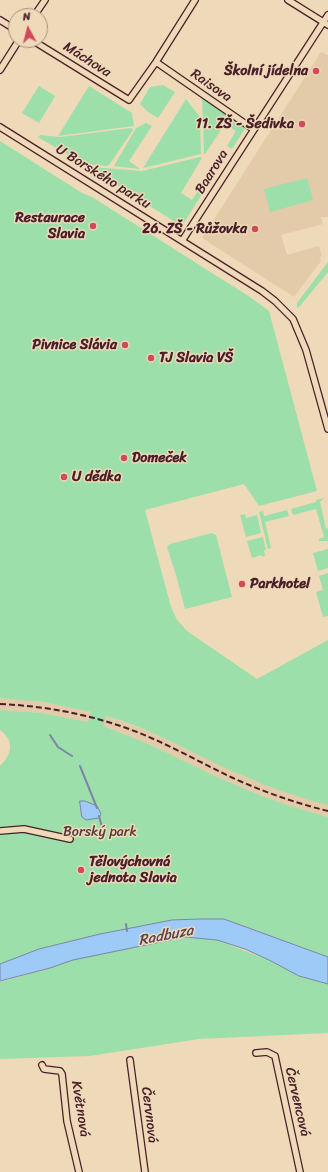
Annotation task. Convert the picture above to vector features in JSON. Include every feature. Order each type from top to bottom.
[{"type":"street","points":[[156,62],[195,0]]},
{"type":"street","points":[[288,0],[326,24]]},
{"type":"street","name":"Baarova","points":[[182,242],[253,129],[326,24],[328,15]]},
{"type":"street","points":[[0,70],[14,48]]},
{"type":"street","name":"Máchova","points":[[45,48],[129,100],[156,62]]},
{"type":"street","name":"Raisova","points":[[156,62],[253,129]]},
{"type":"street","name":"U Borského parku","points":[[0,127],[262,291],[275,301],[293,319],[306,350],[328,429]]},
{"type":"street","points":[[0,831],[24,830],[70,839]]},
{"type":"street","name":"Červencová","points":[[256,1052],[267,1052],[275,1056],[300,1172]]},
{"type":"street","name":"Červnová","points":[[130,1060],[145,1172]]},
{"type":"street","name":"Květnová","points":[[42,1065],[44,1069],[60,1071],[62,1074],[67,1121],[79,1172]]},
{"type":"shaded area","name":"26. ZŠ - Růžovka","points":[[321,52],[328,55],[328,217],[321,217],[323,224],[281,235],[287,255],[319,246],[322,256],[320,257],[321,261],[294,297],[202,238]]},
{"type":"shaded area","points":[[0,698],[22,699],[67,706],[116,719],[156,734],[243,776],[291,794],[328,805],[328,817],[262,796],[215,776],[151,745],[88,722],[42,713],[0,710]]},
{"type":"green space","points":[[163,85],[175,92],[158,118],[148,112],[140,104],[150,87]]},
{"type":"green space","points":[[39,86],[55,96],[39,123],[22,113]]},
{"type":"green space","points":[[89,86],[132,113],[134,126],[58,136]]},
{"type":"green space","points":[[202,98],[246,127],[232,149],[227,146],[236,131],[225,124],[204,154]]},
{"type":"green space","points":[[186,99],[200,117],[201,154],[143,168]]},
{"type":"green space","points":[[146,123],[152,126],[129,161],[140,169],[114,166],[136,128]]},
{"type":"green space","points":[[131,128],[133,130],[107,166],[83,164],[38,137],[40,135],[60,137]]},
{"type":"green space","name":"Borský park","points":[[0,141],[82,193],[92,197],[250,297],[269,311],[317,491],[259,506],[244,484],[145,510],[171,607],[177,620],[187,631],[257,679],[328,640],[328,805],[287,793],[260,783],[136,726],[106,716],[103,726],[151,745],[215,776],[262,796],[328,817],[328,957],[224,919],[201,919],[172,920],[104,934],[39,949],[0,964],[0,766],[7,757],[10,743],[5,734],[0,730],[0,710],[42,713],[88,722],[91,712],[44,702],[0,698]]},
{"type":"green space","points":[[200,157],[202,158],[181,193],[192,200],[201,186],[205,189],[184,223],[180,225],[89,168],[142,171]]},
{"type":"green space","points":[[307,178],[313,200],[270,212],[264,189]]},
{"type":"green space","points":[[328,262],[328,272],[297,308],[297,303]]},
{"type":"green space","points":[[324,498],[320,502],[326,529],[328,528],[328,541],[319,541],[319,539],[324,537],[316,509],[293,515],[291,509],[316,502],[316,500]]},
{"type":"green space","points":[[287,510],[289,516],[265,522],[271,548],[268,549],[259,512],[263,511],[264,516]]},
{"type":"green space","points":[[245,514],[246,518],[257,515],[261,533],[246,537],[240,515]]},
{"type":"green space","points":[[212,533],[216,535],[232,597],[185,609],[167,547],[170,544]]},
{"type":"green space","points":[[263,537],[266,550],[264,550],[265,556],[262,557],[262,555],[252,558],[247,541]]},
{"type":"green space","points":[[328,549],[328,568],[318,571],[313,553]]},
{"type":"green space","points":[[328,573],[328,616],[323,617],[316,592],[323,590],[319,576]]},
{"type":"green space","points":[[185,937],[217,940],[271,961],[299,976],[328,984],[328,1033],[199,1039],[90,1056],[0,1059],[0,982],[50,968],[72,960]]},
{"type":"water","points":[[80,801],[85,801],[97,806],[101,814],[99,818],[86,820],[82,817]]},
{"type":"water","name":"Radbuza","points":[[224,919],[328,957],[328,984],[299,976],[245,949],[217,940],[185,937],[73,960],[50,968],[0,981],[0,964],[39,949],[100,934],[172,920]]},
{"type":"waterway","points":[[50,735],[58,747],[72,756]]},
{"type":"waterway","points":[[80,766],[97,808]]},
{"type":"waterway","points":[[99,816],[103,831]]},
{"type":"waterway","points":[[126,924],[127,931]]},
{"type":"railway","points":[[0,704],[70,712],[120,726],[137,732],[256,788],[292,801],[328,811]]},
{"type":"place","name":"Školní jídelna","points":[[316,71]]},
{"type":"place","name":"11. ZŠ - Šedivka","points":[[302,124]]},
{"type":"place","name":"Restaurace Slavia","points":[[93,226]]},
{"type":"place","name":"26. ZŠ - Růžovka","points":[[255,229]]},
{"type":"place","name":"Pivnice Slávia","points":[[125,345]]},
{"type":"place","name":"TJ Slavia VŠ","points":[[151,358]]},
{"type":"place","name":"Domeček","points":[[124,458]]},
{"type":"place","name":"U dědka","points":[[64,477]]},
{"type":"place","name":"Parkhotel","points":[[242,584]]},
{"type":"place","name":"Tělovýchovná jednota Slavia","points":[[81,870]]}]
